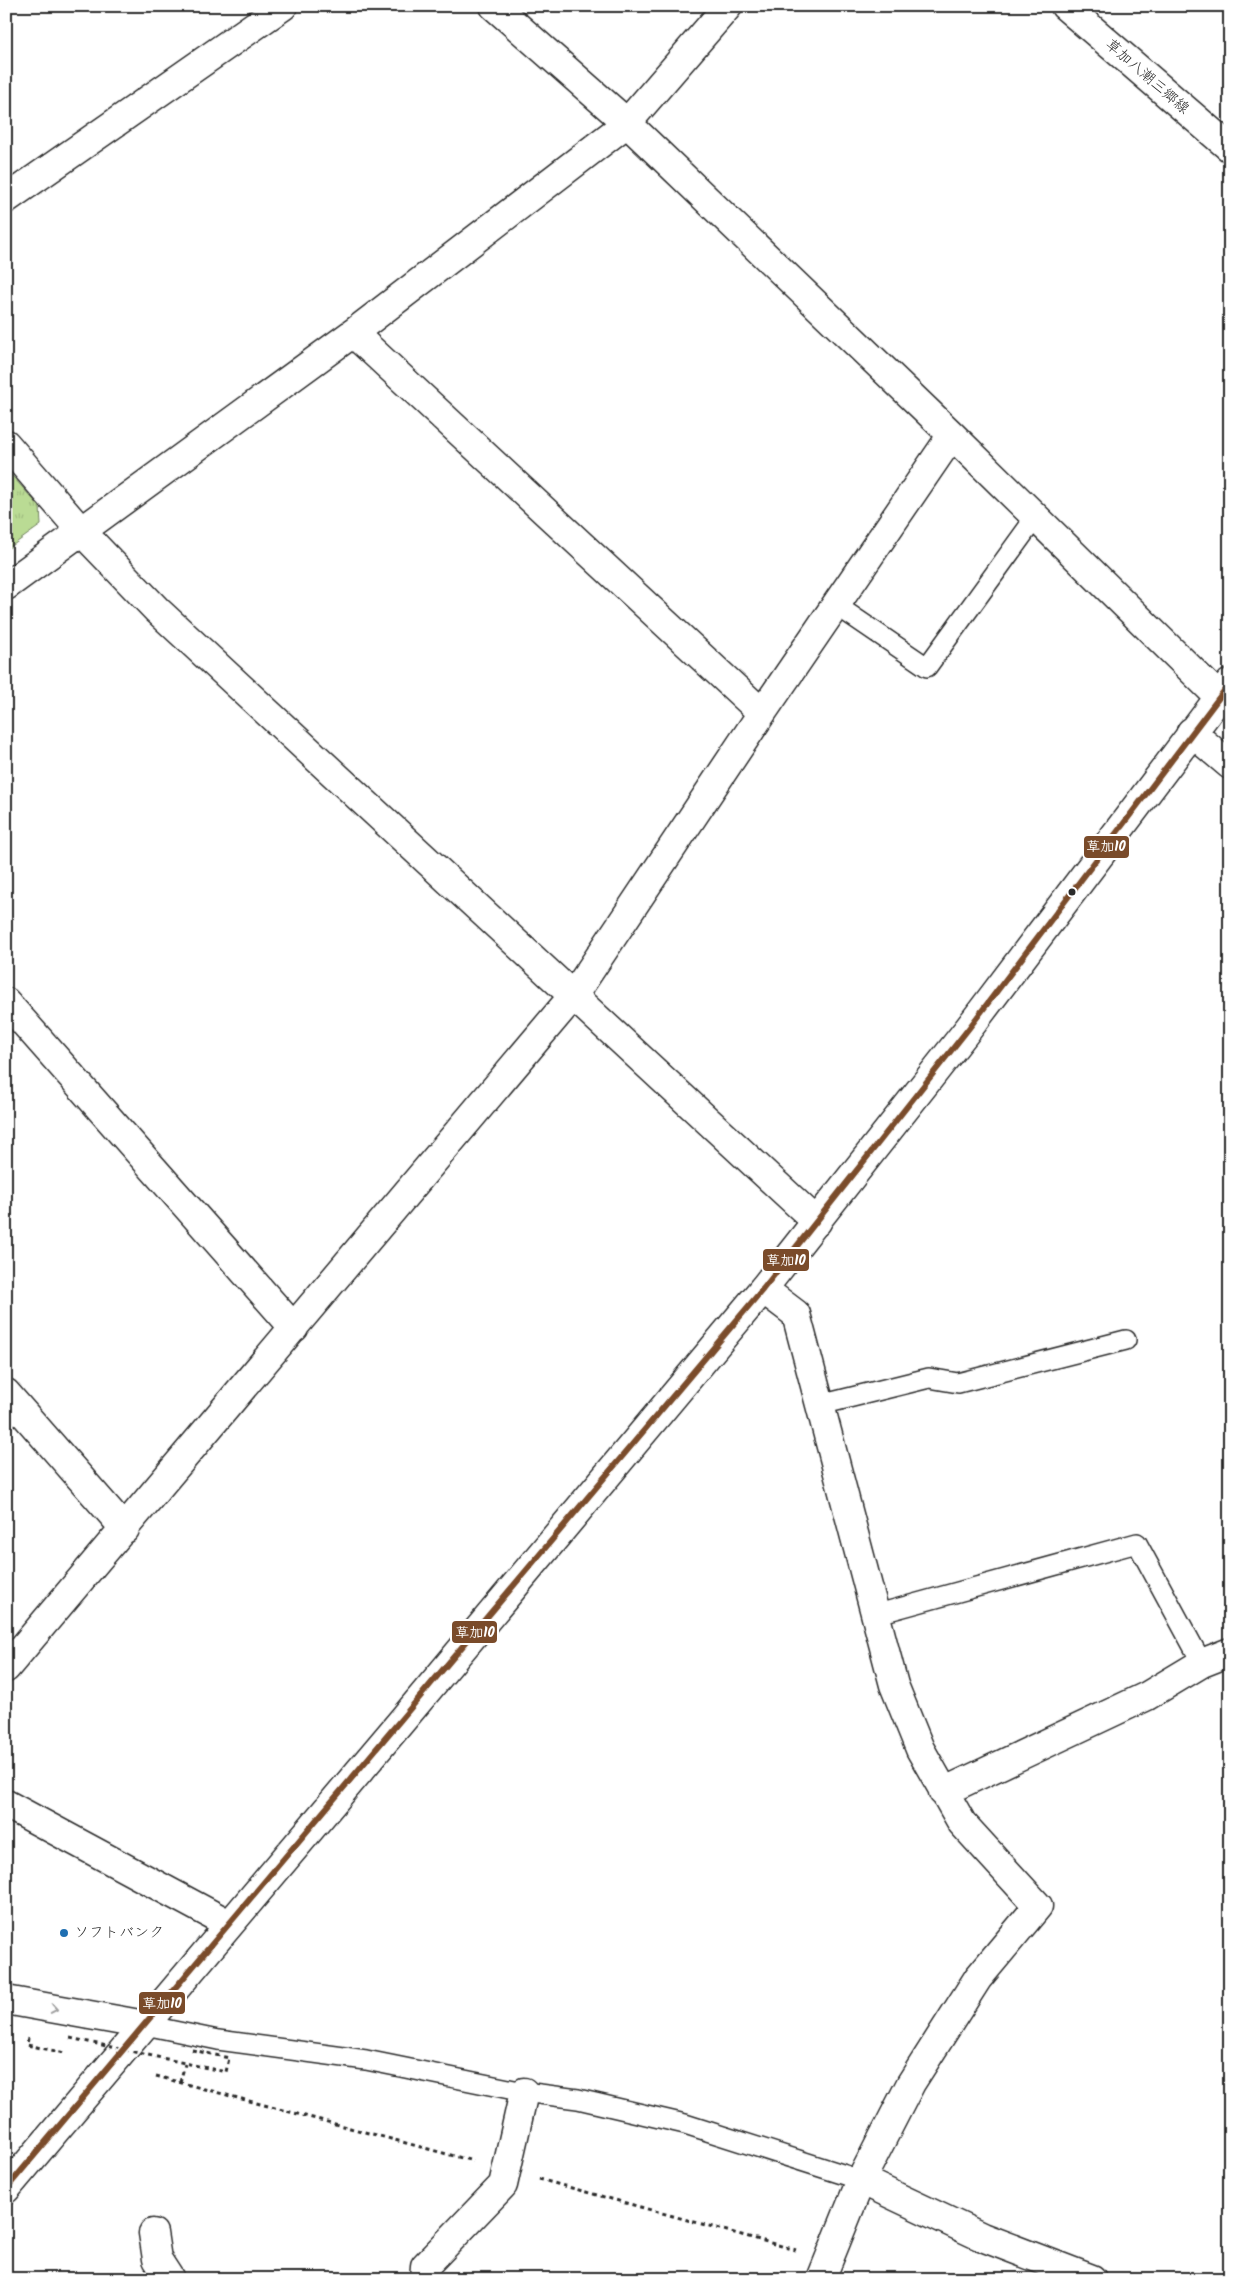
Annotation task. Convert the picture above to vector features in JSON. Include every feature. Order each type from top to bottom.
[{"type":"street","points":[[6,199],[283,6]]},
{"type":"street","points":[[6,2190],[400,1724],[818,1222],[970,1028],[1224,690],[1035,518],[627,123],[494,6]]},
{"type":"street","points":[[6,586],[353,333],[627,123],[728,6]]},
{"type":"street","name":"草加八潮三郷線","points":[[1065,6],[1230,148]]},
{"type":"street","points":[[353,333],[762,713]]},
{"type":"street","points":[[6,1668],[573,996],[762,713],[952,436]]},
{"type":"street","points":[[6,444],[81,530],[157,610],[818,1222]]},
{"type":"street","points":[[1191,732],[1230,764]]},
{"type":"street","points":[[10,1012],[294,1328]]},
{"type":"street","points":[[763,1289],[796,1314],[874,1615],[894,1685],[920,1749],[962,1823],[1038,1906],[973,1986],[911,2083],[861,2180],[821,2279]]},
{"type":"street","points":[[6,1393],[125,1529]]},
{"type":"street","points":[[943,1792],[1147,1696],[1202,1663],[1230,1652]]},
{"type":"street","points":[[6,1804],[229,1924]]},
{"type":"street","points":[[6,2000],[145,2025]]},
{"type":"street","points":[[424,2279],[425,2266],[503,2185],[524,2092]]},
{"type":"street","points":[[861,2180],[982,2237],[1092,2279]]},
{"type":"street","points":[[153,2233],[157,2259],[170,2279]]},
{"type":"lane","points":[[836,605],[927,667],[1035,518]]},
{"type":"lane","points":[[820,1404],[929,1378],[958,1383],[1126,1340]]},
{"type":"lane","points":[[874,1615],[1137,1543],[1202,1663]]},
{"type":"lane","points":[[145,2025],[218,2040],[366,2060],[524,2092],[578,2099],[685,2124],[861,2180]]},
{"type":"path","points":[[70,2038],[226,2072],[229,2058],[188,2049]]},
{"type":"green space","points":[[6,469],[40,507],[41,525],[6,550]]},
{"type":"transit line","name":"草加10","points":[[6,2189],[763,1289],[969,1028],[1230,683]]},
{"type":"place","name":"ソフトバンク","points":[[64,1933]]}]
